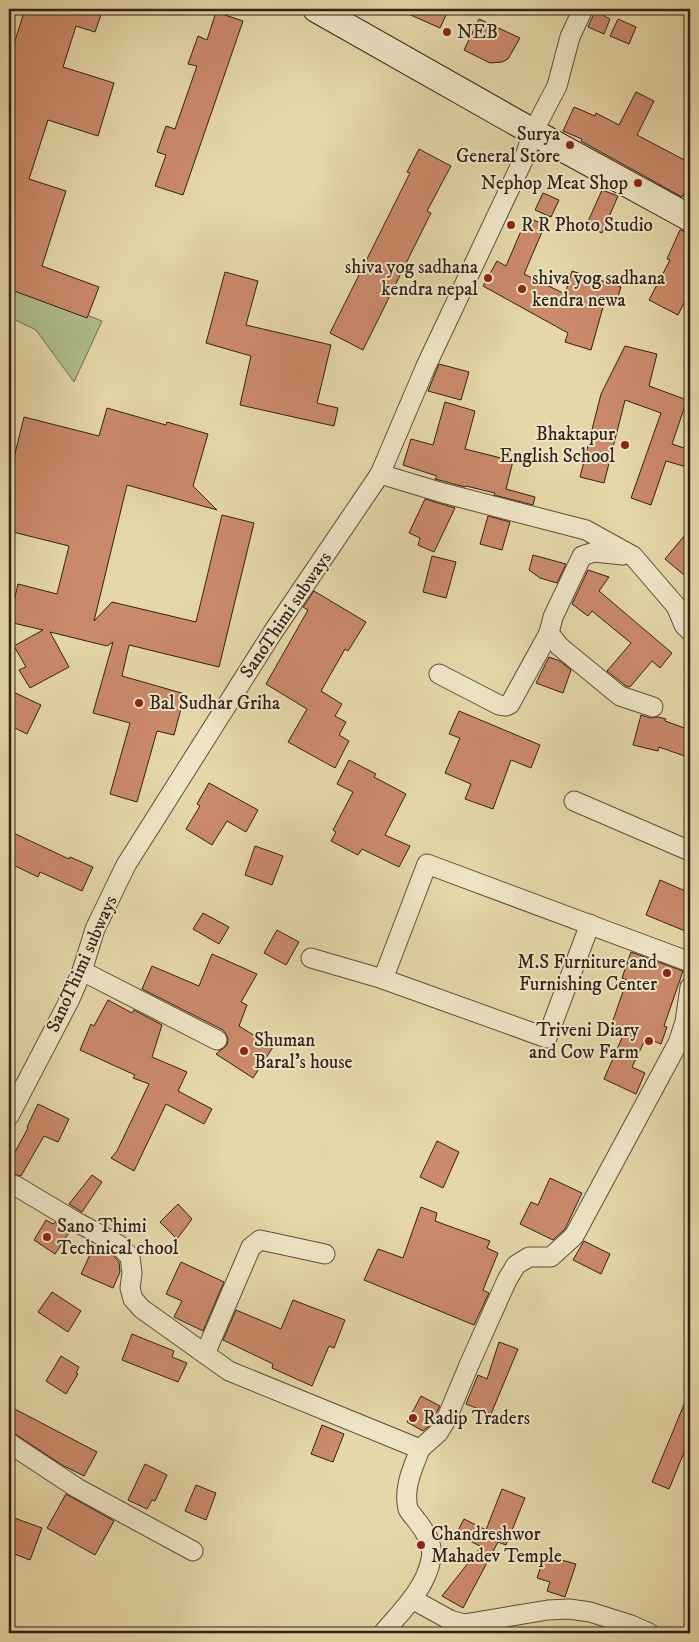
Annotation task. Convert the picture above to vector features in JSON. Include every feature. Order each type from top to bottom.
[{"type":"main road","points":[[316,9],[690,218]]},
{"type":"street","name":"SanoThimi subways","points":[[9,1116],[70,1000],[82,971],[95,929],[126,865],[273,632],[380,474],[426,366],[557,86],[570,37],[583,9]]},
{"type":"street","points":[[380,474],[442,493],[586,530],[633,556],[676,606],[684,625],[690,630]]},
{"type":"street","points":[[439,674],[499,705],[506,706],[510,704],[549,633],[553,617],[582,556],[594,552],[633,556]]},
{"type":"street","points":[[549,633],[558,646],[620,696],[653,707]]},
{"type":"street","points":[[574,802],[690,851]]},
{"type":"street","points":[[383,979],[427,864],[690,962]]},
{"type":"street","points":[[311,958],[383,979],[547,1038],[590,924]]},
{"type":"street","points":[[82,971],[216,1040]]},
{"type":"street","points":[[383,1633],[412,1599],[427,1573],[432,1558],[430,1540],[409,1511],[406,1494],[408,1479],[420,1449],[438,1433],[446,1420],[507,1280],[516,1265],[529,1257],[551,1257],[574,1236],[678,1043],[685,1022],[690,987]]},
{"type":"street","points":[[9,1184],[16,1186],[73,1220],[119,1244],[130,1257],[132,1273],[130,1288],[133,1299],[142,1309],[229,1371],[420,1449]]},
{"type":"street","points":[[205,1354],[251,1247],[260,1240],[325,1254]]},
{"type":"street","points":[[9,1443],[77,1488],[194,1552]]},
{"type":"street","points":[[412,1599],[450,1620],[464,1624],[548,1610],[569,1609],[590,1612],[631,1625],[649,1633]]},
{"type":"green space","points":[[9,284],[102,321],[74,382],[36,330],[9,317]]},
{"type":"building","points":[[25,9],[103,9],[95,32],[76,26],[63,67],[114,83],[98,136],[48,120],[29,179],[66,191],[42,266],[99,287],[87,318],[9,289],[9,60]]},
{"type":"building","points":[[397,9],[449,9],[440,28]]},
{"type":"building","points":[[595,11],[610,19],[604,34],[588,27]]},
{"type":"building","points":[[216,12],[243,21],[183,195],[155,186],[166,155],[157,152],[166,126],[175,129],[197,66],[188,64],[198,36],[207,40]]},
{"type":"building","points":[[479,19],[520,38],[508,59],[502,62],[490,63],[464,50]]},
{"type":"building","points":[[618,19],[636,27],[629,44],[610,36]]},
{"type":"building","points":[[636,92],[654,101],[637,135],[690,163],[690,182],[682,197],[581,141],[582,139],[563,131],[574,107],[595,116],[596,113],[619,125]]},
{"type":"building","points":[[419,149],[451,166],[427,211],[431,213],[363,350],[330,333],[410,173],[407,172]]},
{"type":"building","points":[[602,190],[618,196],[602,233],[586,226]]},
{"type":"building","points":[[543,193],[559,200],[551,217],[535,210]]},
{"type":"building","points":[[527,217],[545,225],[524,274],[565,294],[572,271],[621,287],[616,303],[605,300],[591,350],[565,342],[568,333],[483,286],[497,261],[506,266]]},
{"type":"building","points":[[680,230],[690,233],[690,291],[678,315],[649,300],[670,260],[667,259]]},
{"type":"building","points":[[225,272],[258,281],[246,325],[331,345],[317,403],[338,408],[334,426],[240,405],[251,356],[206,343]]},
{"type":"building","points":[[625,346],[657,354],[649,386],[687,400],[672,444],[690,450],[690,468],[666,461],[651,505],[631,498],[661,413],[625,400],[604,483],[580,477],[601,394]]},
{"type":"building","points":[[439,364],[469,372],[461,400],[428,391]]},
{"type":"building","points":[[445,402],[475,411],[465,449],[513,461],[506,489],[535,497],[533,505],[494,495],[495,493],[435,479],[437,476],[403,465],[411,439],[433,445]]},
{"type":"building","points":[[107,408],[166,425],[167,422],[208,434],[193,486],[217,510],[127,485],[94,621],[112,602],[196,622],[222,515],[254,523],[219,667],[129,645],[122,676],[185,694],[174,735],[157,731],[137,802],[110,794],[130,723],[93,713],[113,642],[107,646],[50,632],[69,667],[30,688],[19,670],[26,667],[14,646],[43,630],[9,622],[18,584],[57,594],[69,546],[9,531],[9,478],[24,417],[99,436]]},
{"type":"building","points":[[425,499],[455,508],[434,552],[418,545],[420,538],[409,533]]},
{"type":"building","points":[[488,516],[510,522],[502,550],[480,544]]},
{"type":"building","points":[[690,529],[690,580],[665,559]]},
{"type":"building","points":[[533,555],[566,564],[557,583],[540,578],[529,570]]},
{"type":"building","points":[[432,556],[456,562],[446,598],[423,592]]},
{"type":"building","points":[[588,570],[609,577],[599,591],[672,653],[660,668],[652,661],[630,687],[607,671],[631,643],[592,611],[588,616],[572,604]]},
{"type":"building","points":[[314,591],[366,622],[348,651],[345,649],[321,691],[342,704],[335,716],[346,722],[339,735],[349,741],[335,768],[288,742],[307,709],[266,684],[308,610],[303,607]]},
{"type":"building","points":[[549,657],[560,661],[571,670],[563,693],[536,683]]},
{"type":"building","points":[[9,690],[41,705],[27,734],[9,725]]},
{"type":"building","points":[[459,711],[540,745],[531,768],[511,760],[493,809],[465,799],[471,784],[445,773],[460,738],[449,734]]},
{"type":"building","points":[[641,715],[650,718],[666,719],[665,721],[690,730],[690,758],[659,747],[658,751],[633,745]]},
{"type":"building","points":[[349,760],[376,774],[374,777],[406,794],[385,835],[410,846],[399,867],[362,849],[358,855],[331,841],[336,832],[333,830],[353,792],[337,784]]},
{"type":"building","points":[[209,783],[258,810],[246,832],[227,821],[212,845],[186,829],[200,806],[197,804]]},
{"type":"building","points":[[9,831],[69,859],[70,857],[93,867],[82,891],[40,872],[38,877],[9,863]]},
{"type":"building","points":[[255,846],[283,856],[272,885],[245,875]]},
{"type":"building","points":[[660,880],[690,893],[690,933],[646,915]]},
{"type":"building","points":[[203,913],[229,927],[219,944],[193,929]]},
{"type":"building","points":[[277,930],[299,942],[286,965],[264,953]]},
{"type":"building","points":[[631,952],[683,971],[664,1026],[667,1027],[661,1044],[646,1038],[632,1067],[645,1073],[636,1094],[604,1079],[625,1031],[611,1026],[627,980],[622,978]]},
{"type":"building","points":[[212,954],[257,974],[241,1002],[247,1005],[239,1026],[273,1047],[253,1078],[216,1054],[227,1045],[228,1039],[223,1030],[142,989],[152,966],[199,986]]},
{"type":"building","points":[[108,1000],[132,1013],[134,1010],[162,1025],[152,1057],[187,1072],[178,1091],[212,1109],[204,1124],[166,1104],[134,1171],[111,1158],[117,1151],[149,1084],[133,1078],[135,1075],[80,1050],[91,1024],[94,1026]]},
{"type":"building","points":[[38,1104],[69,1119],[58,1142],[44,1136],[21,1176],[9,1173],[9,1163],[28,1128]]},
{"type":"building","points":[[437,1141],[459,1152],[443,1188],[420,1177]]},
{"type":"building","points":[[92,1175],[102,1182],[82,1212],[69,1204]]},
{"type":"building","points":[[550,1178],[582,1193],[565,1229],[553,1240],[520,1224],[531,1202],[538,1205]]},
{"type":"building","points":[[178,1204],[192,1219],[177,1239],[160,1222]]},
{"type":"building","points":[[421,1207],[437,1213],[435,1221],[490,1241],[487,1248],[498,1253],[483,1290],[489,1293],[474,1325],[364,1280],[378,1249],[403,1258]]},
{"type":"building","points":[[46,1220],[53,1224],[55,1222],[70,1231],[55,1254],[34,1240]]},
{"type":"building","points":[[584,1241],[610,1254],[601,1274],[573,1260]]},
{"type":"building","points":[[94,1246],[112,1254],[119,1262],[120,1272],[113,1288],[81,1274]]},
{"type":"building","points":[[181,1262],[224,1282],[203,1331],[174,1317],[182,1301],[166,1294]]},
{"type":"building","points":[[52,1292],[81,1311],[68,1332],[38,1312]]},
{"type":"building","points":[[293,1300],[345,1320],[334,1348],[329,1346],[312,1386],[272,1368],[273,1364],[223,1340],[236,1310],[281,1329]]},
{"type":"building","points":[[132,1334],[174,1351],[172,1357],[187,1363],[178,1382],[122,1360]]},
{"type":"building","points":[[499,1342],[518,1349],[491,1414],[466,1404],[478,1375],[487,1379]]},
{"type":"building","points":[[61,1356],[79,1367],[76,1373],[78,1374],[66,1394],[46,1381]]},
{"type":"building","points":[[690,1390],[690,1438],[669,1489],[652,1482]]},
{"type":"building","points":[[421,1396],[440,1406],[429,1426],[423,1431],[407,1422]]},
{"type":"building","points":[[9,1406],[97,1452],[84,1476],[62,1465],[9,1432]]},
{"type":"building","points":[[322,1425],[344,1434],[333,1462],[311,1454]]},
{"type":"building","points":[[145,1464],[167,1475],[155,1501],[152,1500],[147,1509],[128,1500]]},
{"type":"building","points":[[196,1485],[216,1493],[206,1520],[185,1511]]},
{"type":"building","points":[[502,1489],[525,1498],[506,1545],[498,1542],[463,1608],[442,1596],[480,1546],[456,1534],[464,1519],[486,1530]]},
{"type":"building","points":[[66,1494],[114,1521],[95,1555],[47,1528]]},
{"type":"building","points":[[9,1516],[42,1528],[30,1560],[9,1552]]},
{"type":"building","points":[[544,1557],[557,1562],[558,1559],[576,1564],[565,1597],[547,1591],[550,1582],[537,1578]]},
{"type":"place","name":"NEB","points":[[447,32]]},
{"type":"place","name":"Surya General Store","points":[[570,145]]},
{"type":"place","name":"Nephop Meat Shop","points":[[638,183]]},
{"type":"place","name":"R R Photo Studio","points":[[511,225]]},
{"type":"place","name":"shiva yog sadhana kendra nepal","points":[[488,278]]},
{"type":"place","name":"shiva yog sadhana kendra newa","points":[[522,289]]},
{"type":"place","name":"Bhaktapur English School","points":[[625,445]]},
{"type":"place","name":"Bal Sudhar Griha","points":[[139,703]]},
{"type":"place","name":"M.S Furniture and Furnishing Center","points":[[667,973]]},
{"type":"place","name":"Triveni Diary and Cow Farm","points":[[649,1041]]},
{"type":"place","name":"Shuman Baral's house","points":[[244,1051]]},
{"type":"place","name":"Sano Thimi Technical chool","points":[[47,1237]]},
{"type":"place","name":"Radip Traders","points":[[413,1418]]},
{"type":"place","name":"Chandreshwor Mahadev Temple","points":[[421,1545]]}]
